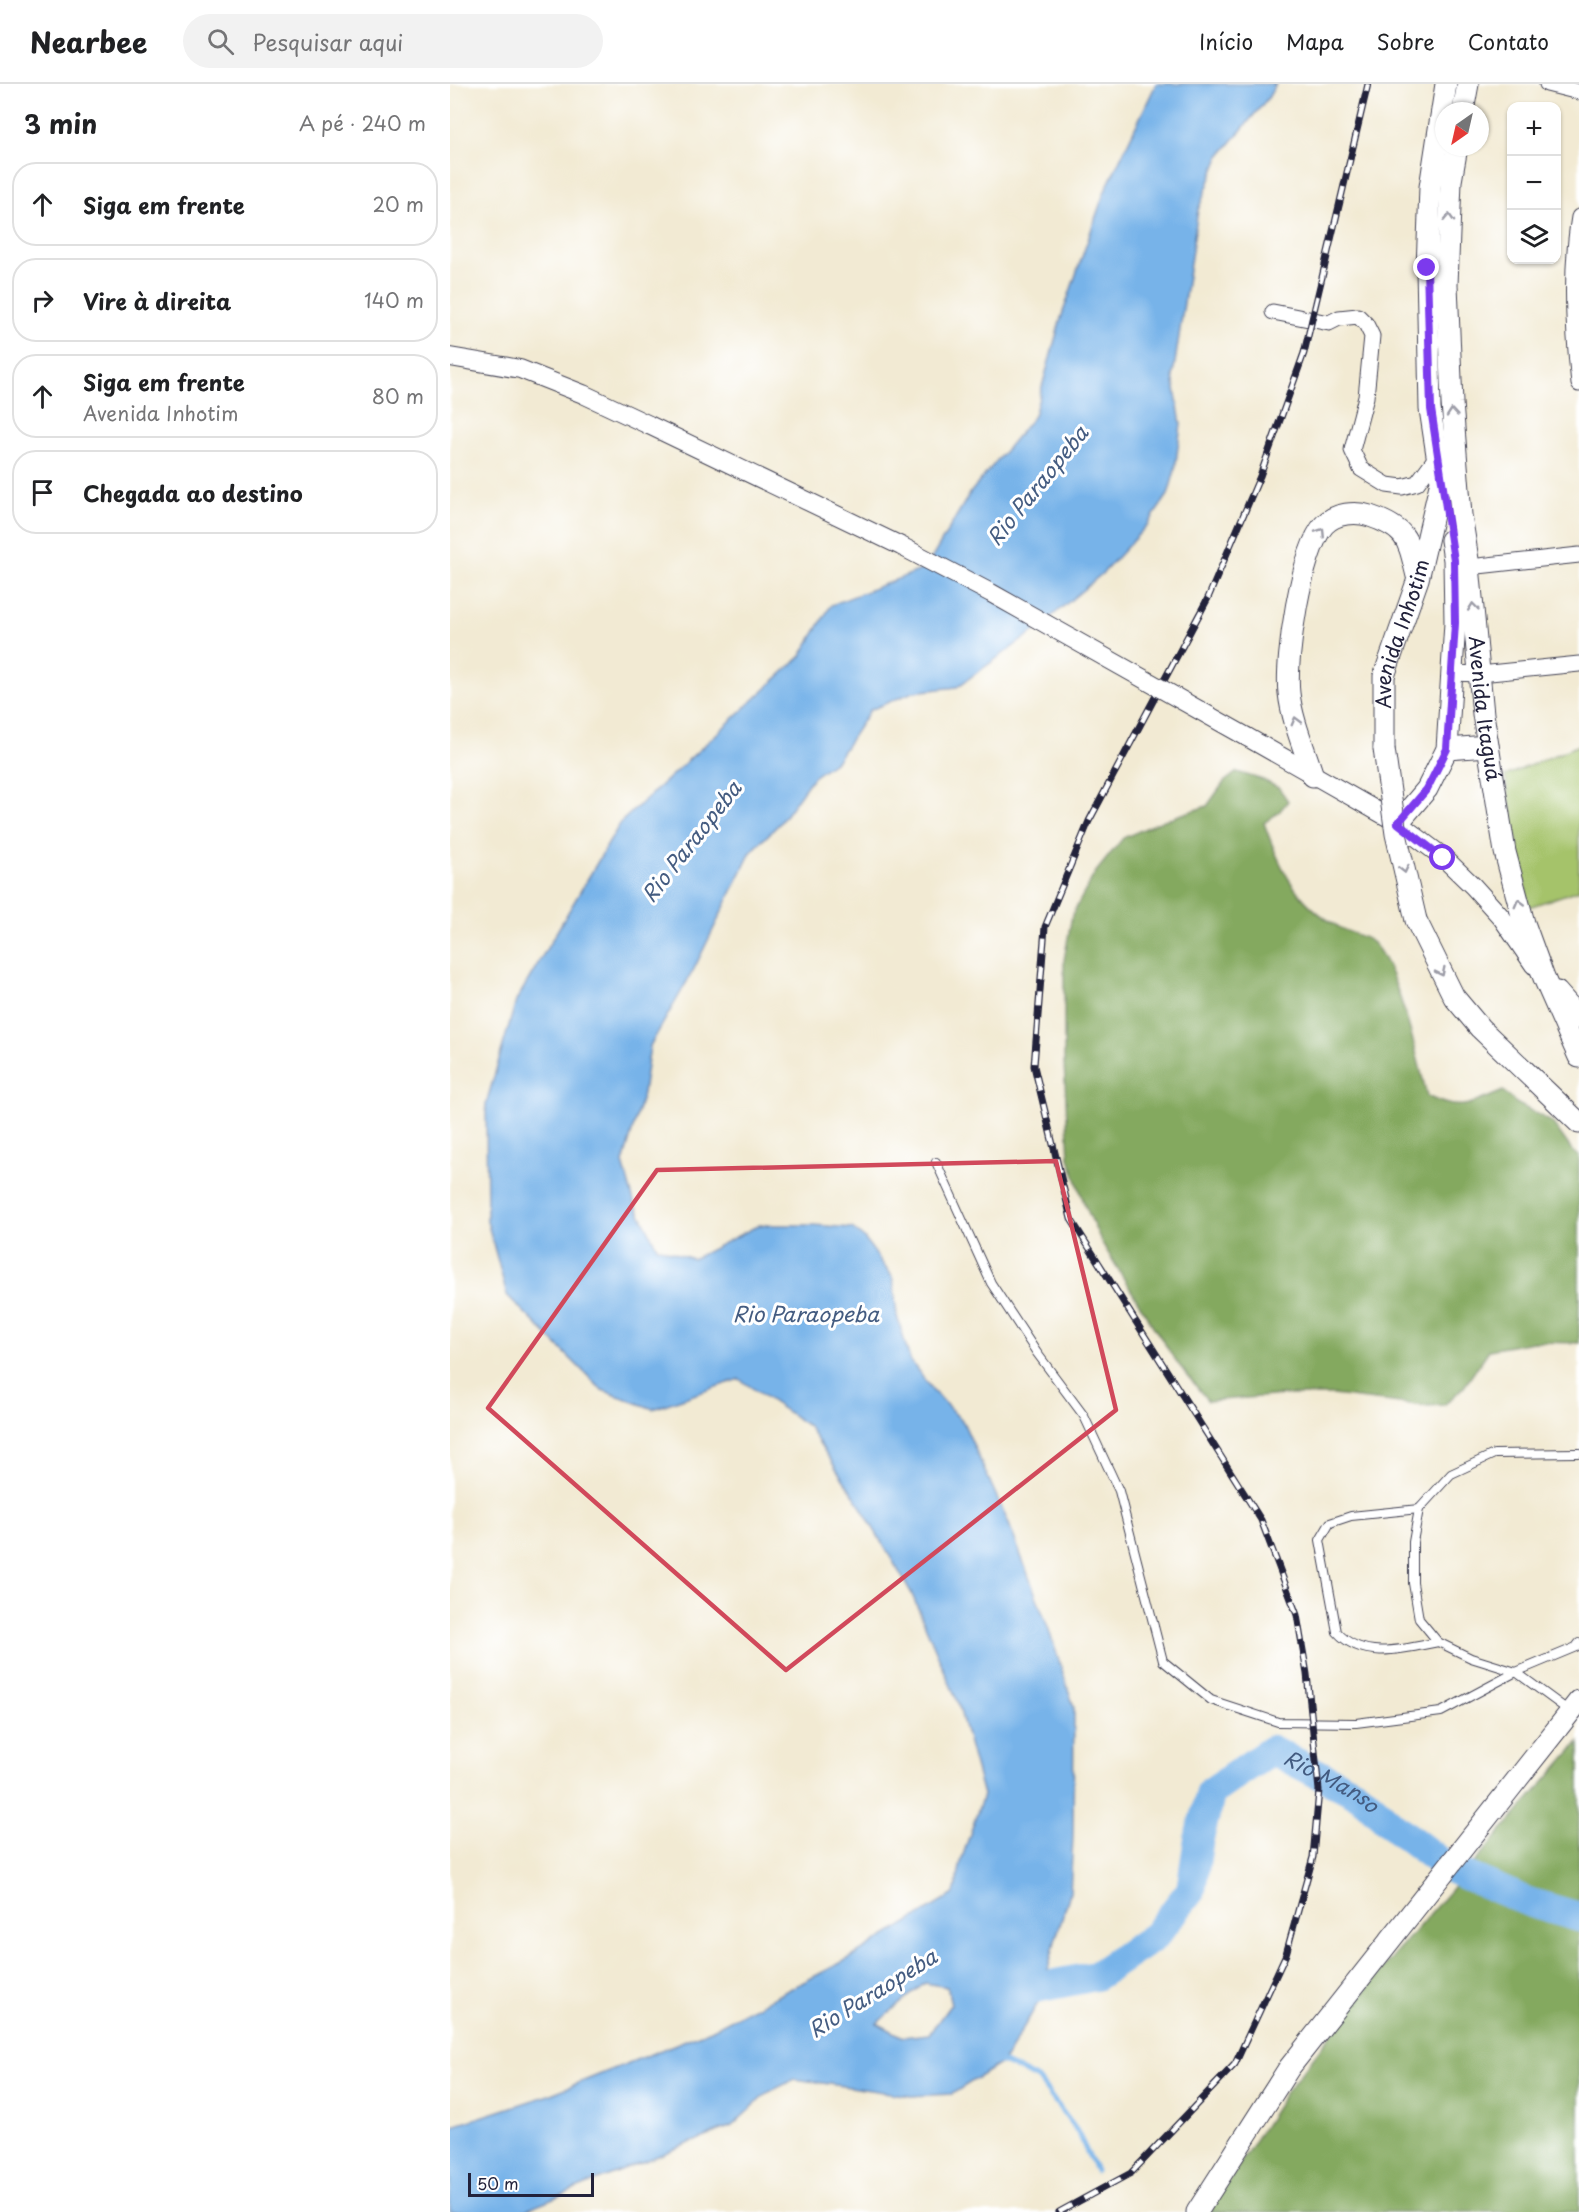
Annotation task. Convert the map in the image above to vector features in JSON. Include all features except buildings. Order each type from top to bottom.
[{"type":"main road","name":"Avenida Inhotim","points":[[1446,84],[1430,188],[1427,268],[1431,409],[1441,481],[1418,579],[1384,676],[1384,749],[1396,834],[1416,920],[1454,997],[1480,1028],[1579,1123]]},
{"type":"main road","points":[[1465,102],[1468,84]]},
{"type":"main road","name":"Avenida Itaguá","points":[[1455,156],[1451,181],[1447,285],[1452,402],[1461,515],[1461,567],[1480,674],[1488,747],[1505,852],[1524,923],[1544,978],[1579,1057]]},
{"type":"main road","points":[[1398,823],[1427,789],[1447,749],[1461,567],[1441,481]]},
{"type":"main road","points":[[1313,776],[1289,693],[1289,666],[1306,565],[1324,524],[1350,513],[1365,515],[1388,523],[1401,532],[1407,540],[1418,579]]},
{"type":"main road","points":[[1447,749],[1488,747]]},
{"type":"main road","points":[[1544,978],[1579,1017]]},
{"type":"main road","points":[[1197,2212],[1289,2068],[1575,1706]]},
{"type":"street","points":[[1547,84],[1579,92]]},
{"type":"street","points":[[1579,217],[1574,246],[1576,352],[1579,384]]},
{"type":"street","points":[[1273,312],[1329,323],[1339,318],[1358,316],[1366,324],[1372,336],[1366,397],[1352,450],[1361,469],[1387,485],[1402,487],[1417,483],[1437,456]]},
{"type":"street","points":[[450,357],[520,369],[583,394],[649,425],[921,556],[1247,737],[1398,823],[1443,858],[1502,918],[1544,978]]},
{"type":"street","points":[[1461,567],[1579,555]]},
{"type":"street","points":[[1452,673],[1480,674],[1579,664]]},
{"type":"lane","points":[[936,1162],[991,1283],[1037,1353],[1084,1416],[1119,1491],[1163,1661],[1211,1700],[1278,1722],[1356,1723],[1441,1712],[1516,1672],[1576,1647],[1579,1643]]},
{"type":"lane","points":[[1575,1706],[1516,1672],[1471,1658],[1437,1642],[1419,1620],[1413,1583],[1413,1542],[1419,1509],[1451,1474],[1494,1454],[1579,1453]]},
{"type":"lane","points":[[1419,1509],[1351,1516],[1330,1523],[1320,1540],[1337,1632],[1344,1640],[1370,1651],[1399,1650],[1437,1642]]},
{"type":"highlighted area","points":[[1056,1161],[1116,1410],[786,1670],[488,1408],[657,1170]]},
{"type":"green space","points":[[1579,745],[1579,890],[1529,907],[1505,776]]},
{"type":"green space","points":[[1237,772],[1279,788],[1288,801],[1279,812],[1264,823],[1283,869],[1300,895],[1324,917],[1343,929],[1372,942],[1381,953],[1398,991],[1427,1096],[1448,1104],[1466,1105],[1503,1091],[1516,1103],[1552,1122],[1579,1156],[1579,1343],[1533,1342],[1489,1350],[1464,1387],[1444,1405],[1425,1406],[1333,1395],[1285,1395],[1208,1401],[1179,1365],[1102,1243],[1084,1203],[1069,1158],[1064,1063],[1064,960],[1072,915],[1095,873],[1123,838],[1164,820],[1207,806],[1224,782]]},
{"type":"green space","points":[[1579,1742],[1579,2212],[1209,2212],[1286,2092],[1389,1961]]},
{"type":"water","name":"Rio Paraopeba","points":[[1156,84],[1276,84],[1268,98],[1219,157],[1198,210],[1173,376],[1181,424],[1175,470],[1168,495],[1148,524],[1104,572],[1032,633],[957,687],[913,692],[870,710],[837,760],[813,777],[780,823],[751,852],[693,971],[650,1046],[643,1093],[623,1163],[634,1202],[657,1247],[693,1259],[759,1225],[852,1228],[864,1238],[893,1278],[897,1316],[910,1360],[932,1390],[963,1422],[1009,1524],[1049,1630],[1074,1707],[1070,1893],[1041,1998],[1003,2062],[952,2094],[911,2096],[795,2079],[767,2093],[732,2126],[519,2212],[450,2212],[450,2127],[546,2096],[711,2030],[850,1958],[954,1894],[962,1858],[983,1795],[958,1703],[911,1592],[855,1497],[808,1426],[739,1379],[653,1409],[602,1390],[507,1295],[487,1221],[486,1104],[516,1001],[621,822],[801,656],[831,605],[926,568],[970,493],[1034,416],[1061,318],[1104,193]],"holes":[[[925,1983],[947,1987],[951,2004],[929,2034],[903,2037],[877,2023]]]},
{"type":"waterway","name":"Rio Manso","points":[[1005,1991],[1010,1993],[1096,1976],[1155,1936],[1191,1890],[1199,1838],[1211,1792],[1272,1750],[1361,1796],[1393,1826],[1448,1868],[1531,1903],[1579,1917]]},
{"type":"waterway","points":[[997,2062],[1003,2062],[1038,2079],[1077,2131],[1096,2171]]},
{"type":"railway","points":[[1059,2212],[1131,2173],[1235,2064],[1286,1954],[1313,1857],[1319,1790],[1307,1674],[1297,1615],[1261,1520],[1071,1219],[1034,1066],[1045,927],[1089,821],[1208,598],[1260,476],[1304,353],[1368,84]]},
{"type":"route","points":[[1427,268],[1431,409],[1454,560],[1455,623],[1447,749],[1427,789],[1398,823],[1443,858]]}]
